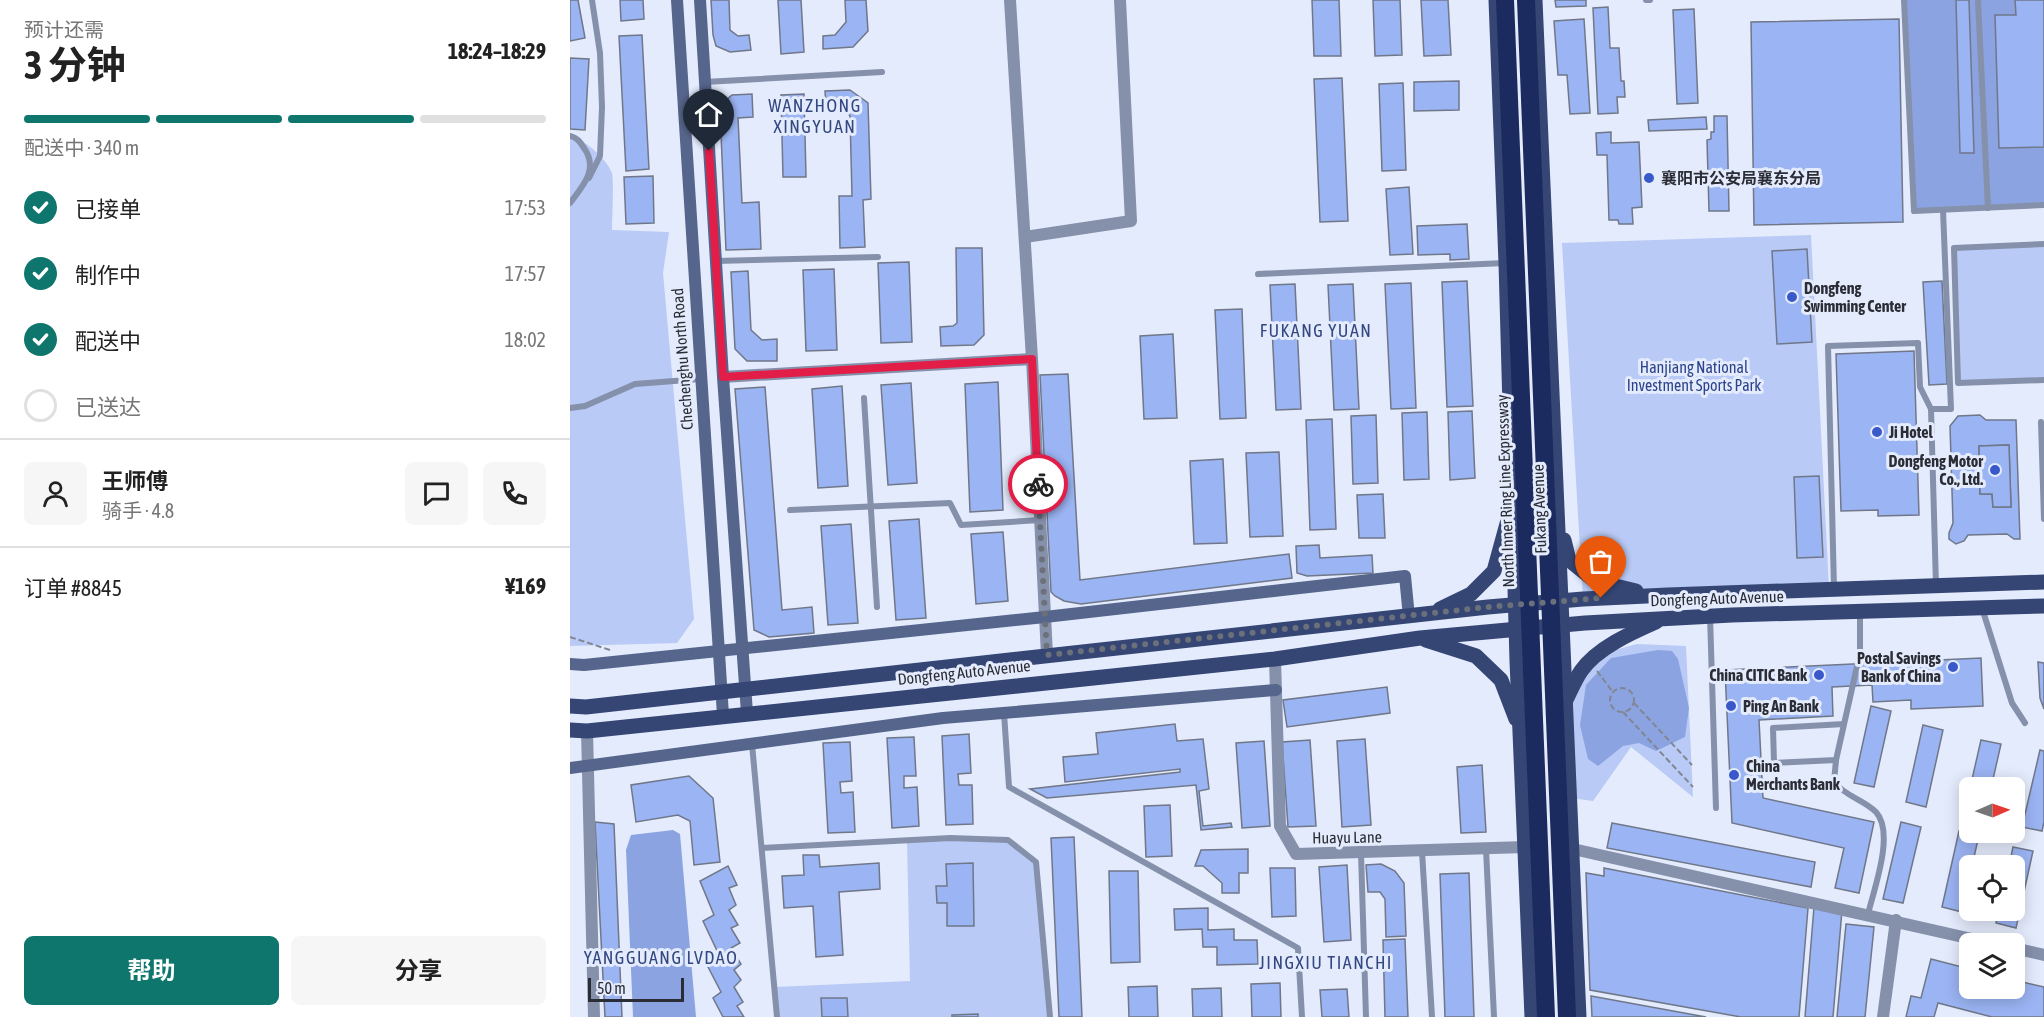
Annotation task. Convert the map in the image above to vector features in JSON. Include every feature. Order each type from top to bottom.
[{"type":"highway","name":"North Inner Ring Line Expressway","points":[[1504,0],[1546,1017]]},
{"type":"highway","points":[[1526,0],[1567,1017]]},
{"type":"main road","name":"Fukang Avenue","points":[[1496,0],[1516,629],[1532,1017]]},
{"type":"main road","name":"Fukang Avenue","points":[[1535,0],[1579,1017]]},
{"type":"main road","points":[[1426,615],[1471,594],[1494,571],[1513,502]]},
{"type":"main road","points":[[1557,513],[1569,560],[1595,582],[1657,595]]},
{"type":"main road","name":"Dongfeng Auto Avenue","points":[[570,706],[746,690],[1047,655],[1561,601],[1657,595],[2044,582]]},
{"type":"main road","name":"Dongfeng Auto Avenue","points":[[570,730],[587,731],[747,712],[1275,659],[1420,638],[1562,625],[1710,616],[2044,606]]},
{"type":"main road","points":[[1566,700],[1582,669],[1606,648],[1629,634],[1665,618]]},
{"type":"main road","points":[[1420,638],[1476,656],[1501,680],[1520,730]]},
{"type":"street","name":"Chechenghu North Road","points":[[677,0],[717,651],[723,715]]},
{"type":"street","points":[[700,0],[723,377],[747,712]]},
{"type":"street","points":[[1010,0],[1047,655]]},
{"type":"street","points":[[1025,237],[1131,221],[1120,0]]},
{"type":"street","points":[[723,377],[1032,359]]},
{"type":"street","points":[[570,664],[584,665],[743,649],[1406,576],[1409,617]]},
{"type":"street","name":"Huayu Lane","points":[[1275,659],[1280,826],[1296,854],[1526,847]]},
{"type":"street","points":[[570,768],[943,718],[1276,690]]},
{"type":"street","points":[[587,731],[594,1017]]},
{"type":"street","points":[[1573,849],[1959,935]]},
{"type":"street","points":[[1883,1017],[1896,920]]},
{"type":"street","points":[[2025,951],[2044,956]]},
{"type":"lane","points":[[570,203],[589,178],[600,156],[602,107],[600,53],[592,0]]},
{"type":"lane","points":[[1905,0],[1914,211],[2044,205]]},
{"type":"lane","points":[[1978,0],[1988,208]]},
{"type":"lane","points":[[705,82],[882,72]]},
{"type":"lane","points":[[570,136],[577,138],[590,156],[589,178]]},
{"type":"lane","points":[[1931,409],[1951,409],[1942,210]]},
{"type":"lane","points":[[2044,244],[1954,248],[1958,383],[2044,380]]},
{"type":"lane","points":[[716,261],[878,257]]},
{"type":"lane","points":[[1258,274],[1506,263]]},
{"type":"lane","points":[[1834,589],[1827,346],[1918,343],[1920,387],[1931,409],[1936,585]]},
{"type":"lane","points":[[570,408],[585,406],[635,384],[700,380]]},
{"type":"lane","points":[[864,398],[877,607]]},
{"type":"lane","points":[[2041,422],[2044,519]]},
{"type":"lane","points":[[790,510],[950,504],[962,525],[1040,520]]},
{"type":"lane","points":[[1982,608],[2012,703],[2025,723]]},
{"type":"lane","points":[[1860,611],[1860,653],[1836,760],[1834,782],[1842,792],[1859,800],[1877,813],[1884,830],[1883,851],[1868,914]]},
{"type":"lane","points":[[1710,616],[1716,808]]},
{"type":"lane","points":[[1004,713],[1009,787],[1298,948],[1302,1017]]},
{"type":"lane","points":[[1836,760],[1774,762],[1773,729],[1844,724]]},
{"type":"lane","points":[[752,744],[777,1017]]},
{"type":"lane","points":[[762,848],[950,838],[1008,840],[1036,862],[1050,1017]]},
{"type":"lane","points":[[1486,849],[1494,1017]]},
{"type":"lane","points":[[1422,851],[1432,1017]]},
{"type":"lane","points":[[1361,853],[1366,1017]]},
{"type":"path","points":[[570,637],[610,650]]},
{"type":"path","points":[[1590,662],[1612,691]]},
{"type":"path","points":[[1634,703],[1629,710],[1623,712],[1611,707],[1609,699],[1612,691],[1620,687],[1628,689],[1633,695],[1634,703],[1692,765]]},
{"type":"path","points":[[1623,712],[1693,788]]},
{"type":"green space","points":[[570,136],[594,150],[605,161],[612,173],[612,230],[669,232],[663,273],[694,619],[677,643],[570,646]]},
{"type":"green space","name":"Hanjiang National Investment Sports Park","points":[[1811,235],[1829,589],[1583,599],[1562,243]]},
{"type":"green space","points":[[2044,244],[2044,380],[1958,383],[1954,248]]},
{"type":"green space","points":[[1637,644],[1686,646],[1693,797],[1631,747],[1593,801],[1571,798],[1566,711],[1587,673],[1611,651]]},
{"type":"green space","points":[[1008,840],[1036,862],[1050,1017],[777,1017],[775,987],[910,981],[907,841]]},
{"type":"shaded area","points":[[1904,0],[2044,0],[2044,205],[1914,211]]},
{"type":"shaded area","points":[[1658,650],[1672,651],[1678,659],[1689,708],[1685,737],[1656,751],[1639,743],[1623,746],[1598,766],[1588,759],[1580,725],[1586,685],[1611,658]]},
{"type":"shaded area","points":[[673,830],[680,834],[696,1017],[633,1017],[626,850],[631,835]]},
{"type":"building","points":[[570,0],[578,0],[585,38],[570,41]]},
{"type":"building","points":[[620,0],[643,0],[644,19],[621,21]]},
{"type":"building","points":[[711,0],[729,0],[730,30],[738,36],[749,35],[751,50],[730,52],[716,46]]},
{"type":"building","points":[[778,0],[801,0],[804,52],[781,54]]},
{"type":"building","points":[[845,0],[866,0],[868,31],[853,47],[823,49],[823,36],[835,35],[846,22]]},
{"type":"building","points":[[1312,0],[1339,0],[1341,56],[1314,56]]},
{"type":"building","points":[[1373,0],[1400,0],[1402,55],[1375,56]]},
{"type":"building","points":[[1421,0],[1448,0],[1451,55],[1424,56]]},
{"type":"building","points":[[1555,0],[1586,0],[1586,6],[1556,7]]},
{"type":"building","points":[[1956,0],[1969,0],[1974,153],[1960,153]]},
{"type":"building","points":[[2015,0],[2044,0],[2044,147],[1999,148],[1995,15],[2016,15]]},
{"type":"building","points":[[1608,7],[1610,48],[1619,48],[1621,81],[1624,81],[1625,97],[1617,97],[1618,113],[1598,114],[1593,8]]},
{"type":"building","points":[[1694,9],[1698,103],[1677,104],[1673,10]]},
{"type":"building","points":[[1584,19],[1590,113],[1570,114],[1567,75],[1558,75],[1554,21]]},
{"type":"building","points":[[1899,19],[1903,222],[1754,225],[1751,22]]},
{"type":"building","points":[[642,35],[649,169],[626,171],[619,36]]},
{"type":"building","points":[[570,58],[589,59],[585,130],[570,129]]},
{"type":"building","points":[[1342,78],[1348,221],[1320,222],[1314,79]]},
{"type":"building","points":[[1459,81],[1459,110],[1414,111],[1414,82]]},
{"type":"building","points":[[1403,83],[1406,170],[1382,171],[1379,84]]},
{"type":"building","points":[[850,90],[868,103],[871,199],[863,200],[865,247],[840,248],[839,196],[852,196],[850,116],[844,107],[826,108],[825,91]]},
{"type":"building","points":[[752,94],[753,117],[738,118],[742,203],[759,202],[761,249],[726,250],[720,111],[723,103],[732,95]]},
{"type":"building","points":[[804,94],[806,177],[783,177],[781,95]]},
{"type":"building","points":[[1714,116],[1727,116],[1729,211],[1709,211],[1707,140],[1711,139],[1711,132],[1714,132]]},
{"type":"building","points":[[1706,117],[1707,129],[1649,131],[1648,120]]},
{"type":"building","points":[[1611,132],[1611,143],[1639,142],[1642,207],[1632,208],[1633,224],[1619,224],[1618,220],[1609,220],[1607,155],[1597,155],[1596,133]]},
{"type":"building","points":[[653,176],[654,223],[626,224],[624,177]]},
{"type":"building","points":[[1409,187],[1413,254],[1390,255],[1386,189]]},
{"type":"building","points":[[1467,224],[1469,259],[1450,260],[1450,254],[1418,255],[1417,226]]},
{"type":"building","points":[[956,248],[982,248],[984,335],[974,345],[941,346],[940,327],[953,326],[957,323]]},
{"type":"building","name":"Dongfeng Swimming Center","points":[[1807,249],[1812,342],[1777,344],[1772,251]]},
{"type":"building","points":[[909,262],[912,342],[881,343],[878,263]]},
{"type":"building","points":[[834,269],[837,350],[806,351],[803,270]]},
{"type":"building","points":[[748,271],[751,330],[762,340],[777,339],[777,361],[747,361],[735,349],[731,272]]},
{"type":"building","points":[[1467,281],[1473,406],[1447,407],[1442,282]]},
{"type":"building","points":[[1942,281],[1947,384],[1929,385],[1923,282]]},
{"type":"building","points":[[1411,283],[1416,408],[1391,409],[1385,284]]},
{"type":"building","points":[[1295,284],[1301,409],[1276,410],[1270,285]]},
{"type":"building","points":[[1353,284],[1359,409],[1334,410],[1328,285]]},
{"type":"building","points":[[1242,309],[1246,418],[1220,419],[1215,310]]},
{"type":"building","points":[[1173,334],[1177,418],[1144,419],[1140,336]]},
{"type":"building","name":"Ji Hotel","points":[[1914,351],[1919,515],[1878,516],[1878,510],[1841,511],[1836,354]]},
{"type":"building","points":[[1068,374],[1080,580],[1289,554],[1292,578],[1081,604],[1064,601],[1055,596],[1051,592],[1040,375]]},
{"type":"building","points":[[998,382],[1003,510],[970,512],[965,384]]},
{"type":"building","points":[[911,383],[917,483],[888,485],[881,385]]},
{"type":"building","points":[[842,386],[848,486],[818,488],[812,389]]},
{"type":"building","points":[[765,387],[782,610],[812,607],[814,633],[769,637],[754,630],[735,389]]},
{"type":"building","points":[[1472,411],[1475,478],[1450,480],[1448,412]]},
{"type":"building","points":[[1427,412],[1429,479],[1404,480],[1402,413]]},
{"type":"building","points":[[1376,415],[1378,483],[1353,484],[1351,416]]},
{"type":"building","points":[[1980,415],[1986,420],[2016,420],[2020,539],[2014,539],[2007,534],[1968,535],[1964,541],[1956,544],[1949,539],[1953,523],[1950,426],[1958,416]],"holes":[[[2009,445],[2011,507],[1993,507],[1992,494],[1980,494],[1979,446]]]},
{"type":"building","points":[[1332,419],[1336,529],[1310,530],[1306,420]]},
{"type":"building","name":"Dongfeng Motor Co., Ltd.","points":[[2009,445],[2011,507],[1993,507],[1992,494],[1980,494],[1979,446]]},
{"type":"building","points":[[1279,452],[1283,536],[1250,537],[1246,453]]},
{"type":"building","points":[[1223,459],[1227,543],[1194,544],[1190,461]]},
{"type":"building","points":[[1819,476],[1823,557],[1797,558],[1794,477]]},
{"type":"building","points":[[1383,494],[1385,538],[1359,538],[1357,495]]},
{"type":"building","points":[[919,519],[926,618],[896,620],[889,521]]},
{"type":"building","points":[[851,524],[858,623],[828,625],[821,526]]},
{"type":"building","points":[[1003,532],[1008,601],[976,604],[971,534]]},
{"type":"building","points":[[1319,545],[1320,558],[1372,555],[1373,573],[1307,576],[1297,573],[1296,546]]},
{"type":"building","points":[[1981,658],[1983,706],[1911,709],[1911,700],[1873,702],[1872,685],[1832,687],[1833,716],[1759,720],[1763,798],[1874,822],[1859,893],[1835,888],[1844,848],[1732,823],[1725,670]]},
{"type":"building","points":[[2038,662],[2044,663],[2044,709],[2040,698]]},
{"type":"building","points":[[1387,687],[1390,713],[1287,727],[1283,700]]},
{"type":"building","points":[[1871,706],[1891,711],[1874,787],[1854,783]]},
{"type":"building","points":[[1175,724],[1177,741],[1203,739],[1209,789],[1199,791],[1203,826],[1231,823],[1232,827],[1201,830],[1196,785],[1047,798],[1030,789],[1180,772],[1180,769],[1065,782],[1063,757],[1098,754],[1096,733]]},
{"type":"building","points":[[1923,725],[1943,730],[1926,807],[1906,802]]},
{"type":"building","points":[[969,734],[971,773],[958,774],[959,785],[972,785],[973,824],[946,825],[942,736]]},
{"type":"building","points":[[914,737],[916,776],[904,776],[904,788],[917,787],[919,826],[892,828],[887,738]]},
{"type":"building","points":[[1365,739],[1371,825],[1342,827],[1337,741]]},
{"type":"building","points":[[1310,740],[1316,826],[1288,827],[1282,742]]},
{"type":"building","points":[[1981,740],[2001,744],[1994,777],[1973,777]]},
{"type":"building","points":[[1264,741],[1270,826],[1242,828],[1236,743]]},
{"type":"building","points":[[850,742],[852,781],[840,782],[841,793],[853,792],[855,832],[828,833],[823,743]]},
{"type":"building","points":[[2040,750],[2044,751],[2042,831],[2025,828],[2025,814]]},
{"type":"building","points":[[1482,765],[1486,832],[1461,833],[1457,767]]},
{"type":"building","points":[[689,776],[713,798],[720,862],[694,865],[690,821],[678,815],[636,822],[631,785]]},
{"type":"building","points":[[1170,805],[1172,856],[1146,857],[1144,806]]},
{"type":"building","points":[[595,822],[614,824],[622,1017],[605,1017]]},
{"type":"building","points":[[1901,822],[1921,827],[1903,903],[1883,899]]},
{"type":"building","points":[[1612,823],[1815,862],[1811,887],[1607,848]]},
{"type":"building","points":[[1959,831],[1959,843],[1977,843],[1974,855],[1959,855],[1959,911],[1942,907]]},
{"type":"building","points":[[1074,837],[1082,1017],[1059,1017],[1051,838]]},
{"type":"building","points":[[2013,847],[2033,851],[2025,887],[2025,855],[2011,855]]},
{"type":"building","points":[[1248,849],[1248,873],[1239,873],[1239,893],[1222,893],[1222,883],[1203,866],[1195,866],[1201,850]]},
{"type":"building","points":[[803,855],[819,855],[820,867],[879,863],[880,889],[839,892],[843,955],[816,957],[813,906],[784,908],[782,876],[804,875]]},
{"type":"building","points":[[973,863],[974,926],[947,926],[947,903],[937,903],[936,886],[947,886],[946,864]]},
{"type":"building","points":[[1381,864],[1395,871],[1404,883],[1406,936],[1386,937],[1385,899],[1380,892],[1368,892],[1366,865]]},
{"type":"building","points":[[1347,865],[1351,940],[1324,942],[1319,867]]},
{"type":"building","points":[[728,866],[737,885],[729,888],[736,905],[729,910],[738,925],[731,928],[740,943],[731,948],[741,964],[734,970],[741,980],[734,987],[743,1002],[737,1006],[744,1017],[723,1017],[713,998],[721,992],[706,963],[719,955],[703,921],[714,915],[700,881]]},
{"type":"building","points":[[1270,868],[1295,868],[1296,916],[1272,917]]},
{"type":"building","points":[[1604,868],[1808,908],[1799,1017],[1741,1017],[1590,990],[1586,873],[1604,876]]},
{"type":"building","points":[[1109,871],[1138,871],[1140,962],[1111,963]]},
{"type":"building","points":[[1469,873],[1474,1017],[1445,1017],[1440,874]]},
{"type":"building","points":[[1814,907],[1842,910],[1833,1017],[1805,1017]]},
{"type":"building","points":[[1208,908],[1208,930],[1234,929],[1234,940],[1257,940],[1258,964],[1217,965],[1217,947],[1203,947],[1202,929],[1175,930],[1174,909]]},
{"type":"building","points":[[1996,921],[2018,921],[2016,928],[1996,923]]},
{"type":"building","points":[[1846,924],[1874,927],[1865,1017],[1837,1017]]},
{"type":"building","points":[[1405,939],[1408,1017],[1385,1017],[1383,940]]},
{"type":"building","points":[[1931,959],[1959,966],[1959,999],[2025,999],[2025,983],[2044,987],[2044,1017],[1992,1017],[1938,1003],[1934,1017],[1906,1017],[1911,996],[1921,998]]},
{"type":"building","points":[[1280,983],[1281,1017],[1252,1017],[1251,984]]},
{"type":"building","points":[[1157,986],[1158,1017],[1129,1017],[1128,987]]},
{"type":"building","points":[[1221,988],[1222,1017],[1193,1017],[1192,989]]},
{"type":"building","points":[[1347,989],[1349,1017],[1322,1017],[1320,990]]},
{"type":"building","points":[[1591,996],[1706,1017],[1592,1017]]},
{"type":"building","points":[[821,998],[847,998],[848,1017],[822,1017]]},
{"type":"building","points":[[978,1014],[978,1017],[952,1017],[952,1015]]},
{"type":"way so far","points":[[1038,484],[1047,655],[1488,607],[1601,598]]},
{"type":"place","name":"襄阳市公安局襄东分局","points":[[1649,178]]},
{"type":"place","name":"Dongfeng Swimming Center","points":[[1792,297]]},
{"type":"place","name":"Ji Hotel","points":[[1877,432]]},
{"type":"place","name":"Dongfeng Motor Co., Ltd.","points":[[1995,470]]},
{"type":"place","name":"Postal Savings Bank of China","points":[[1953,667]]},
{"type":"place","name":"China CITIC Bank","points":[[1819,675]]},
{"type":"place","name":"Ping An Bank","points":[[1731,706]]},
{"type":"place","name":"China Merchants Bank","points":[[1734,775]]},
{"type":"district","name":"WANZHONG XINGYUAN","points":[[815,116]]},
{"type":"district","name":"FUKANG YUAN","points":[[1316,331]]},
{"type":"district","name":"YANGGUANG LVDAO","points":[[661,958]]},
{"type":"district","name":"JINGXIU TIANCHI","points":[[1326,963]]},
{"type":"route","points":[[709,151],[723,377],[1032,359],[1038,484]]}]
